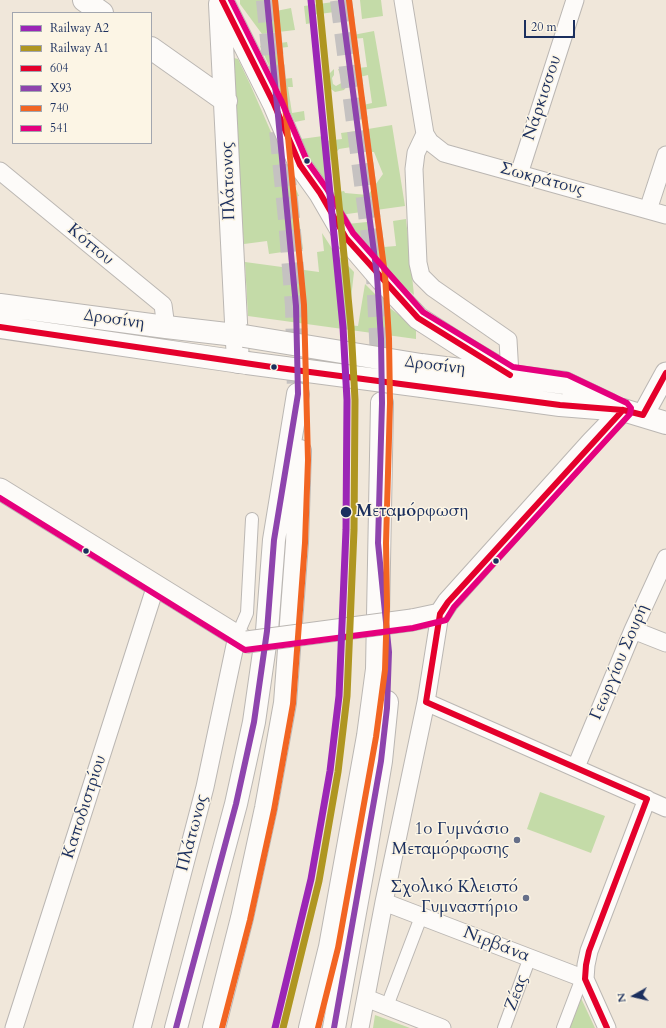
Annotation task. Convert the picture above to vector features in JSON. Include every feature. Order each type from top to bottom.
[{"type":"main road","points":[[84,0],[101,12]]},
{"type":"main road","points":[[221,0],[271,98],[300,166],[320,193],[346,238],[382,280],[418,318],[510,375]]},
{"type":"main road","name":"Πλάτωνος","points":[[221,0],[242,362]]},
{"type":"main road","points":[[152,49],[226,100]]},
{"type":"main road","name":"Δροσίνη","points":[[0,305],[166,327],[240,335],[560,405],[633,413]]},
{"type":"main road","name":"Δροσίνη","points":[[0,327],[242,362],[421,375],[510,375],[565,383],[633,413]]},
{"type":"main road","points":[[176,1028],[236,804],[254,722],[267,631],[274,540],[298,394],[300,460],[297,542],[285,703],[264,816],[242,918],[214,1028]]},
{"type":"main road","points":[[310,1028],[330,948],[368,736],[377,669],[379,606],[378,543],[382,403]]},
{"type":"main road","points":[[633,413],[666,423]]},
{"type":"main road","points":[[334,1028],[381,761],[387,708],[389,652],[378,543]]},
{"type":"street","points":[[403,0],[425,134],[416,153],[414,169],[418,263],[422,276],[433,288],[508,340],[510,375]]},
{"type":"street","name":"Νάρκισσου","points":[[519,174],[575,0]]},
{"type":"street","name":"Σωκράτους","points":[[425,134],[430,142],[444,153],[666,215]]},
{"type":"street","points":[[648,210],[666,155]]},
{"type":"street","name":"Κόττου","points":[[0,170],[163,305],[166,327]]},
{"type":"street","points":[[360,1028],[384,902],[426,702],[440,614],[448,602],[592,442],[633,413],[666,372]]},
{"type":"street","points":[[0,491],[242,639],[412,620],[440,614]]},
{"type":"street","points":[[242,639],[247,613],[252,519]]},
{"type":"street","name":"Γεωργίου Σουρή","points":[[576,767],[633,630],[666,558]]},
{"type":"street","name":"Καποδιστρίου","points":[[14,1028],[156,586]]},
{"type":"street","points":[[633,630],[666,643]]},
{"type":"street","name":"Πλάτωνος","points":[[142,1028],[242,639]]},
{"type":"street","points":[[426,702],[666,808]]},
{"type":"street","points":[[563,1028],[584,979],[589,951],[647,799]]},
{"type":"street","name":"Νιρβάνα","points":[[384,902],[584,979]]},
{"type":"street","points":[[387,1006],[422,916]]},
{"type":"street","name":"Ζέας","points":[[504,1028],[530,957]]},
{"type":"street","points":[[584,979],[607,1028]]},
{"type":"street","points":[[366,998],[442,1028]]},
{"type":"green space","points":[[240,0],[275,0],[276,11],[291,8],[295,30],[262,34],[240,4]]},
{"type":"green space","points":[[348,0],[350,17],[344,18],[342,11],[312,15],[312,23],[306,24],[304,6]]},
{"type":"green space","points":[[360,0],[381,0],[383,16],[362,19]]},
{"type":"green space","points":[[374,31],[387,106],[363,110],[363,105],[372,103],[368,75],[360,77],[358,68],[367,67],[363,38],[353,39],[353,35]]},
{"type":"green space","points":[[287,42],[288,47],[279,48],[283,79],[292,78],[293,87],[288,87],[292,113],[304,111],[305,120],[295,122],[260,46]]},
{"type":"green space","points":[[234,58],[238,59],[250,84],[299,196],[285,198],[287,213],[298,212],[303,249],[269,254],[267,241],[244,244],[239,191]]},
{"type":"green space","points":[[334,69],[334,75],[332,78],[333,84],[336,86],[343,82],[338,69],[341,69],[348,74],[349,83],[344,90],[335,92],[327,86],[326,77]]},
{"type":"green space","points":[[392,125],[405,206],[340,215],[327,194],[344,191],[345,193],[368,195],[383,174],[374,152],[372,152],[368,129]]},
{"type":"green space","points":[[356,131],[358,146],[339,149],[329,162],[332,178],[320,180],[301,139],[323,136],[325,141],[342,139],[341,133]]},
{"type":"green space","points":[[406,219],[414,295],[395,279],[347,224],[367,222],[369,237],[382,235],[384,247],[396,246],[393,221]]},
{"type":"green space","points":[[322,233],[333,250],[354,272],[348,325],[358,326],[365,284],[386,305],[416,328],[416,339],[248,316],[245,262],[319,272],[317,252],[324,251]]},
{"type":"green space","points":[[540,792],[605,816],[591,853],[527,829]]},
{"type":"green space","points":[[580,996],[595,1028],[568,1028]]},
{"type":"green space","points":[[375,1015],[410,1028],[373,1028]]},
{"type":"tunnel","points":[[267,0],[289,219],[296,306],[298,394]]},
{"type":"tunnel","points":[[341,0],[377,275],[382,378]]},
{"type":"rail line","name":"A2","points":[[275,1028],[311,879],[330,771],[339,696],[346,530],[347,400],[343,327],[311,0]]},
{"type":"rail line","name":"A1","points":[[283,1028],[319,881],[338,772],[347,696],[354,530],[355,400],[351,327],[319,0]]},
{"type":"transit line","name":"604","points":[[222,0],[274,104],[300,165],[320,193],[346,238],[418,318],[510,375]]},
{"type":"transit line","name":"541","points":[[0,498],[245,650],[413,628],[446,620],[454,607],[630,414],[631,408],[627,403],[568,375],[513,367],[423,312],[353,233],[327,189],[307,161],[281,100],[231,0]]},
{"type":"transit line","name":"X93","points":[[176,1028],[236,804],[254,722],[267,631],[274,540],[298,394],[296,306],[267,0]]},
{"type":"transit line","name":"740","points":[[222,1028],[250,920],[274,810],[293,704],[305,543],[308,460],[304,305],[275,0]]},
{"type":"transit line","name":"X93","points":[[334,1028],[381,761],[387,708],[389,652],[378,543],[382,403],[381,339],[377,275],[341,0]]},
{"type":"transit line","name":"740","points":[[318,1028],[338,948],[376,737],[385,670],[387,606],[386,543],[390,403],[389,339],[385,275],[349,0]]},
{"type":"transit line","name":"604","points":[[0,327],[272,367],[560,405],[623,410],[643,415],[666,373]]},
{"type":"transit line","name":"604","points":[[607,1028],[585,979],[586,965],[589,951],[647,799],[426,702],[440,614],[448,602],[623,410]]},
{"type":"place","name":"Μεταμόρφωση","points":[[346,512]]},
{"type":"place","name":"1ο Γυμνάσιο Μεταμόρφωσης","points":[[517,840]]},
{"type":"place","name":"Σχολικό Κλειστό Γυμναστήριο","points":[[526,898]]}]
